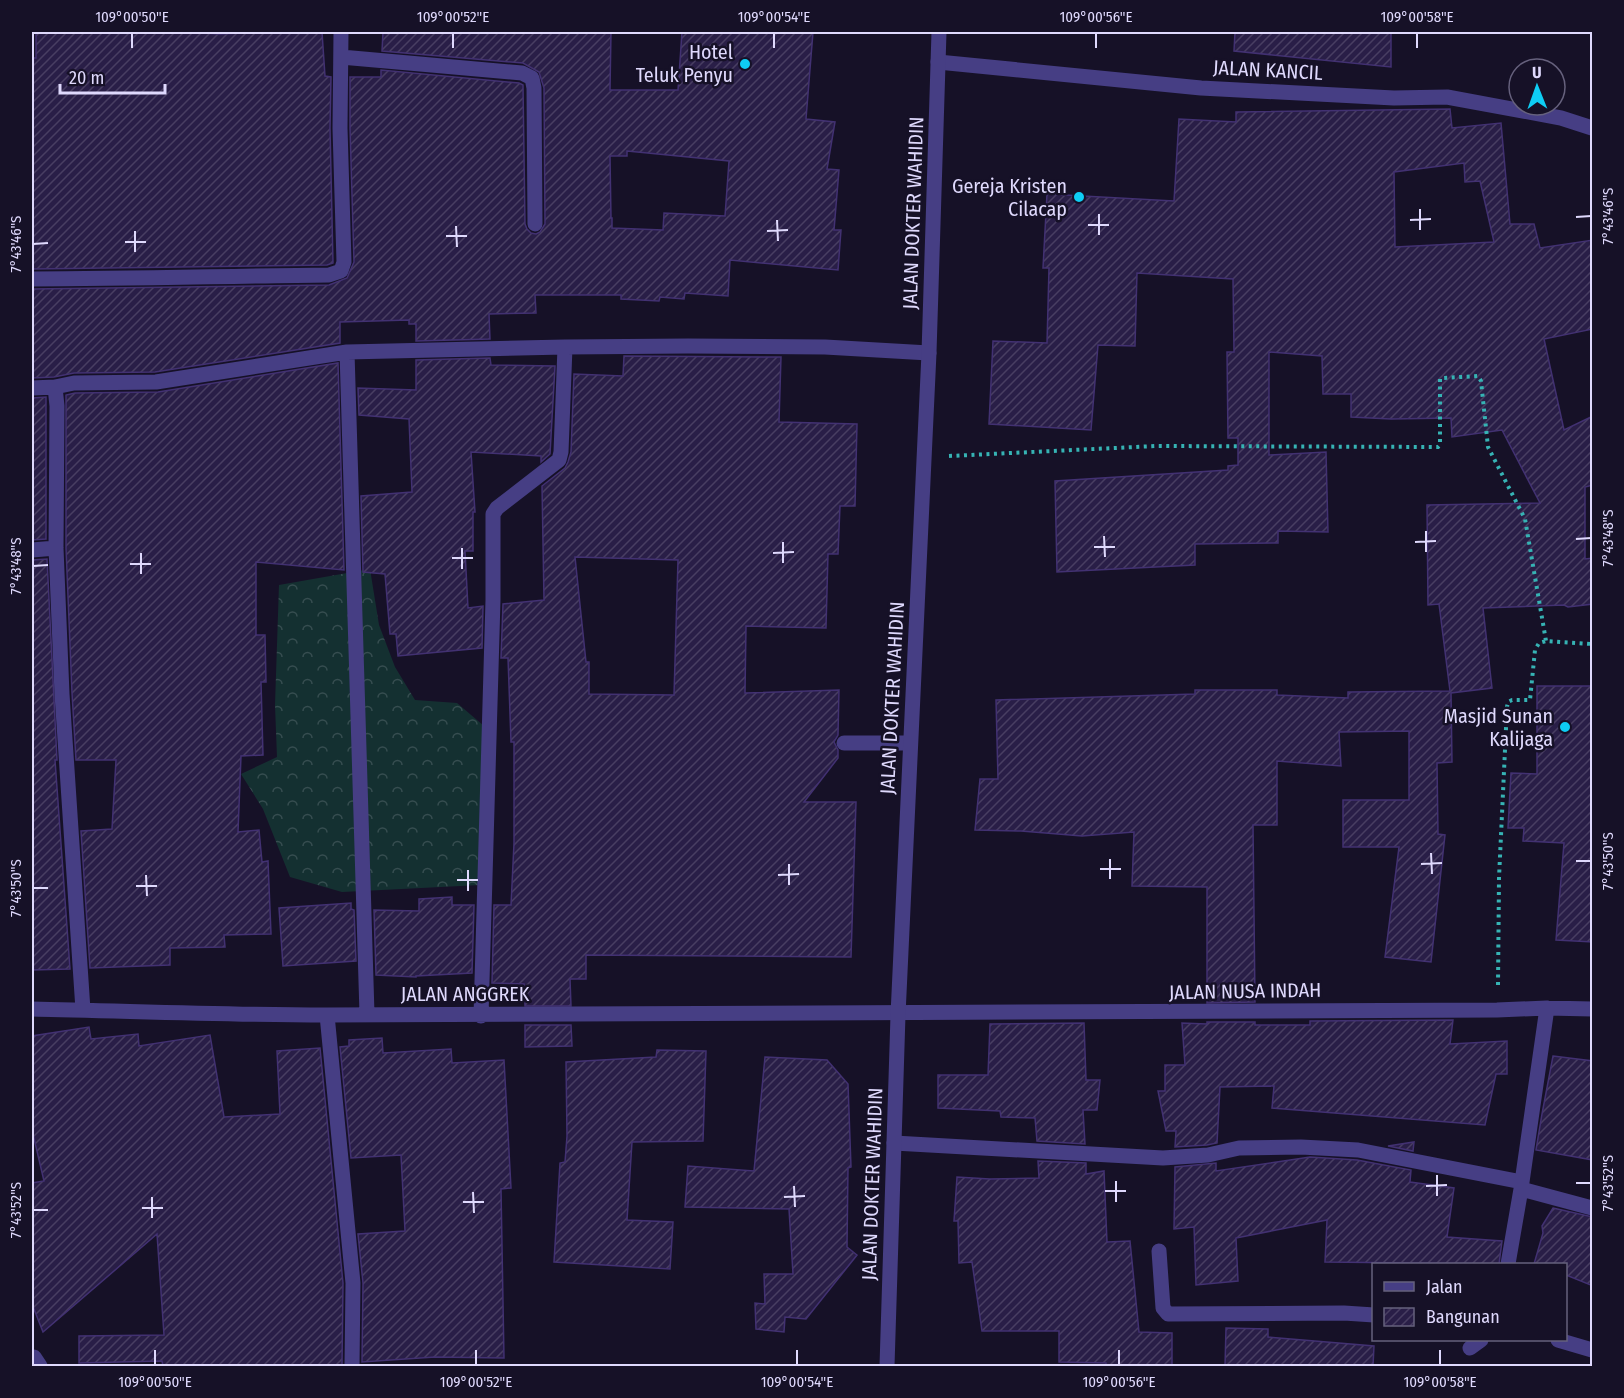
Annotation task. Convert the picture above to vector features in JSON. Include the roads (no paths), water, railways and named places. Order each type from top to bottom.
[{"type":"street","points":[[32,279],[328,275],[341,271],[344,262],[340,128],[341,32]]},
{"type":"street","name":"JALAN DOKTER WAHIDIN","points":[[887,1366],[898,1015],[929,353],[939,32]]},
{"type":"street","points":[[341,57],[522,73],[532,78],[535,224]]},
{"type":"street","name":"JALAN KANCIL","points":[[938,62],[1201,88],[1394,98],[1447,98],[1560,117],[1593,128]]},
{"type":"street","points":[[481,1016],[493,600],[492,518],[497,508],[559,460],[565,346]]},
{"type":"street","points":[[32,388],[74,384],[156,382],[347,352],[565,346],[698,346],[825,347],[929,353]]},
{"type":"street","points":[[347,352],[367,1014]]},
{"type":"street","points":[[55,387],[57,406],[56,548],[62,694],[83,1010]]},
{"type":"street","points":[[32,550],[56,548]]},
{"type":"street","points":[[844,743],[910,743]]},
{"type":"street","points":[[1508,1263],[1546,1008]]},
{"type":"street","name":"JALAN ANGGREK","points":[[32,1009],[327,1015],[898,1015]]},
{"type":"street","name":"JALAN NUSA INDAH","points":[[898,1015],[1593,1009]]},
{"type":"street","points":[[327,1015],[353,1283],[352,1366]]},
{"type":"street","points":[[894,1143],[1163,1158],[1209,1155],[1239,1148],[1301,1147],[1358,1150],[1521,1186],[1593,1209]]},
{"type":"street","points":[[1159,1251],[1163,1308],[1168,1314],[1372,1315]]},
{"type":"street","points":[[1562,1341],[1593,1350]]},
{"type":"place","name":"Hotel Teluk Penyu","points":[[745,64]]},
{"type":"place","name":"Gereja Kristen Cilacap","points":[[1079,197]]},
{"type":"place","name":"Masjid Sunan Kalijaga","points":[[1565,727]]}]
